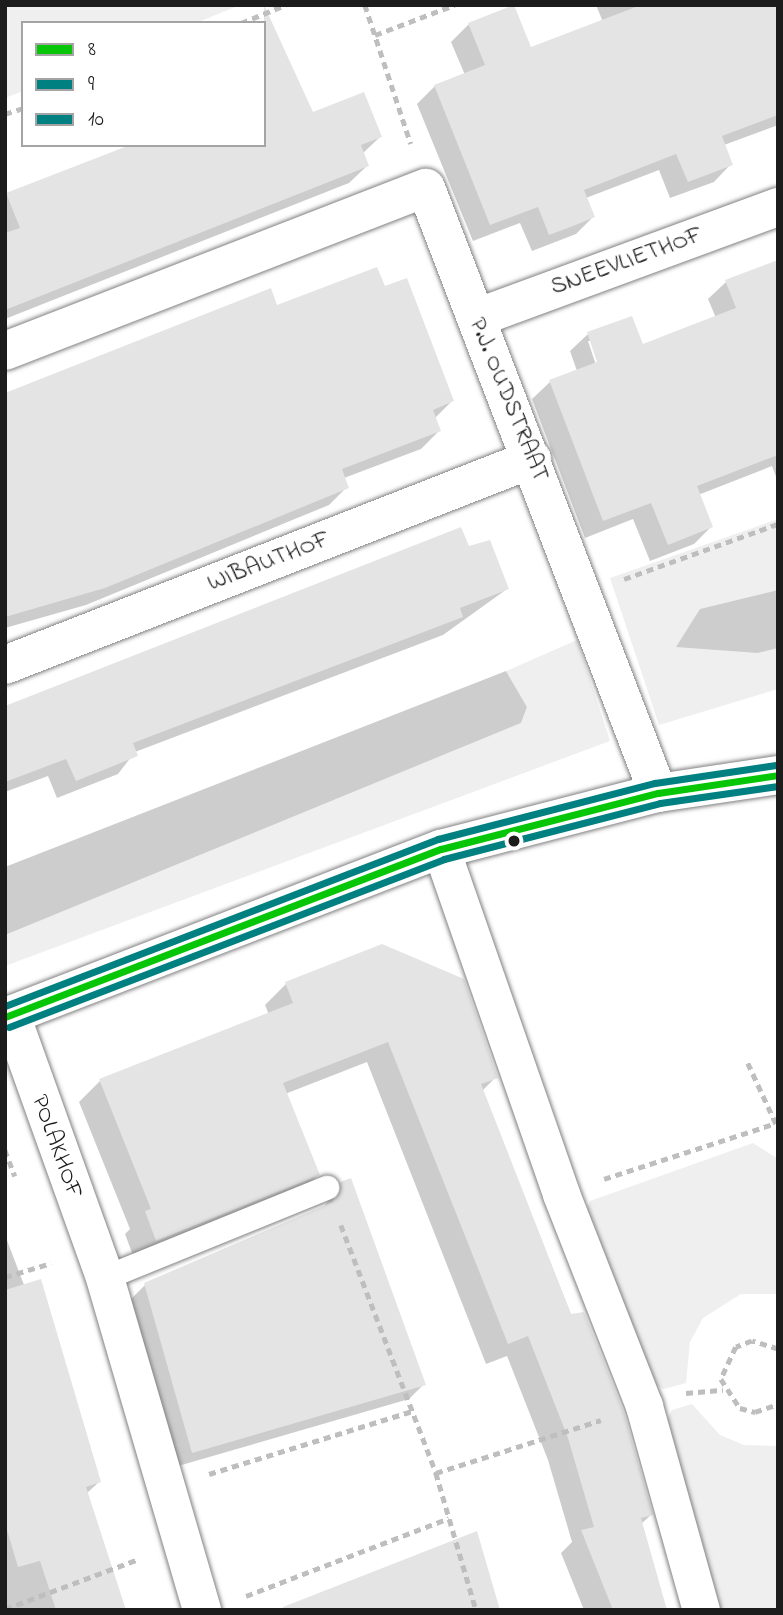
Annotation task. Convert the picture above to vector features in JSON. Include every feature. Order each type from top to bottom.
[{"type":"street","name":"P.J. OUDSTRAAT","points":[[426,188],[658,793]]},
{"type":"street","points":[[5,351],[426,188]]},
{"type":"street","name":"SNEEVLIETHOF","points":[[476,318],[778,207]]},
{"type":"street","name":"WIBAUTHOF","points":[[5,665],[532,459]]},
{"type":"street","points":[[8,1016],[442,849],[658,793],[777,777]]},
{"type":"street","points":[[442,849],[561,1194],[644,1406],[701,1610]]},
{"type":"street","name":"POLAKHOF","points":[[8,1016],[105,1278],[181,1544],[218,1605]]},
{"type":"lane","points":[[105,1278],[327,1188]]},
{"type":"path","points":[[245,21],[285,5]]},
{"type":"path","points":[[365,5],[426,188]]},
{"type":"path","points":[[375,35],[454,5]]},
{"type":"path","points":[[583,594],[778,524]]},
{"type":"path","points":[[561,1194],[775,1126],[748,1063]]},
{"type":"path","points":[[327,1188],[436,1473],[476,1610]]},
{"type":"path","points":[[778,1349],[752,1342],[736,1347],[722,1366],[723,1390],[740,1408],[755,1412],[778,1404]]},
{"type":"path","points":[[436,1473],[644,1406],[723,1390]]},
{"type":"path","points":[[163,1488],[412,1411]]},
{"type":"path","points":[[218,1605],[449,1518]]},
{"type":"path","points":[[5,1609],[181,1544]]},
{"type":"shaded area","points":[[5,5],[240,5],[201,21],[21,21],[21,92],[5,98]]},
{"type":"shaded area","points":[[778,519],[778,590],[761,596],[758,653],[778,648],[778,689],[659,725],[610,578]]},
{"type":"shaded area","points":[[778,590],[778,648],[758,653],[676,647],[700,609]]},
{"type":"shaded area","points":[[577,640],[610,741],[5,966],[5,935],[521,723],[527,707],[506,671]]},
{"type":"shaded area","points":[[506,671],[527,707],[521,723],[5,935],[5,867]]},
{"type":"shaded area","points":[[753,1143],[778,1159],[778,1294],[741,1294],[703,1318],[690,1342],[686,1383],[664,1389],[644,1380],[582,1221],[590,1201]]},
{"type":"shaded area","points":[[692,1404],[720,1435],[744,1445],[778,1446],[778,1610],[709,1610],[662,1429],[672,1410]]},
{"type":"building","points":[[264,5],[313,112],[364,92],[382,137],[361,145],[369,166],[5,310],[5,233],[20,228],[6,193],[125,147],[266,147]]},
{"type":"building","points":[[514,5],[531,47],[641,5],[778,5],[778,115],[722,136],[733,165],[688,182],[676,154],[584,190],[595,217],[573,226],[549,235],[538,207],[490,225],[434,85],[485,65],[468,23]]},
{"type":"building","points":[[778,260],[778,455],[697,486],[713,527],[668,545],[651,503],[603,521],[549,380],[597,362],[587,332],[632,316],[643,344],[736,308],[725,280]]},
{"type":"building","points":[[377,267],[385,286],[407,278],[454,401],[433,410],[441,431],[342,469],[349,488],[105,588],[5,617],[5,393],[271,288],[277,305]]},
{"type":"building","points":[[461,527],[469,546],[490,540],[509,589],[460,608],[463,617],[133,743],[138,756],[76,781],[66,759],[5,782],[5,706]]},
{"type":"building","points":[[382,944],[464,979],[498,1078],[481,1084],[571,1314],[584,1312],[624,1413],[653,1515],[641,1518],[667,1610],[613,1610],[581,1530],[594,1527],[568,1438],[528,1336],[508,1344],[388,1042],[283,1083],[320,1175],[156,1241],[145,1211],[151,1209],[99,1079],[293,1003],[285,982]]},
{"type":"building","points":[[351,1178],[426,1385],[192,1453],[144,1283],[333,1202],[340,1182]]},
{"type":"building","points":[[41,1279],[101,1482],[86,1487],[126,1610],[56,1610],[40,1561],[18,1567],[5,1523],[5,1290]]},
{"type":"building","points":[[477,1531],[500,1610],[283,1610],[283,1607]]},
{"type":"transit line","name":"10","points":[[5,1006],[438,839],[655,783],[776,765]]},
{"type":"transit line","name":"8","points":[[5,1017],[441,849],[658,793],[778,775]]},
{"type":"transit line","name":"9","points":[[9,1027],[444,859],[660,803],[778,786]]}]
